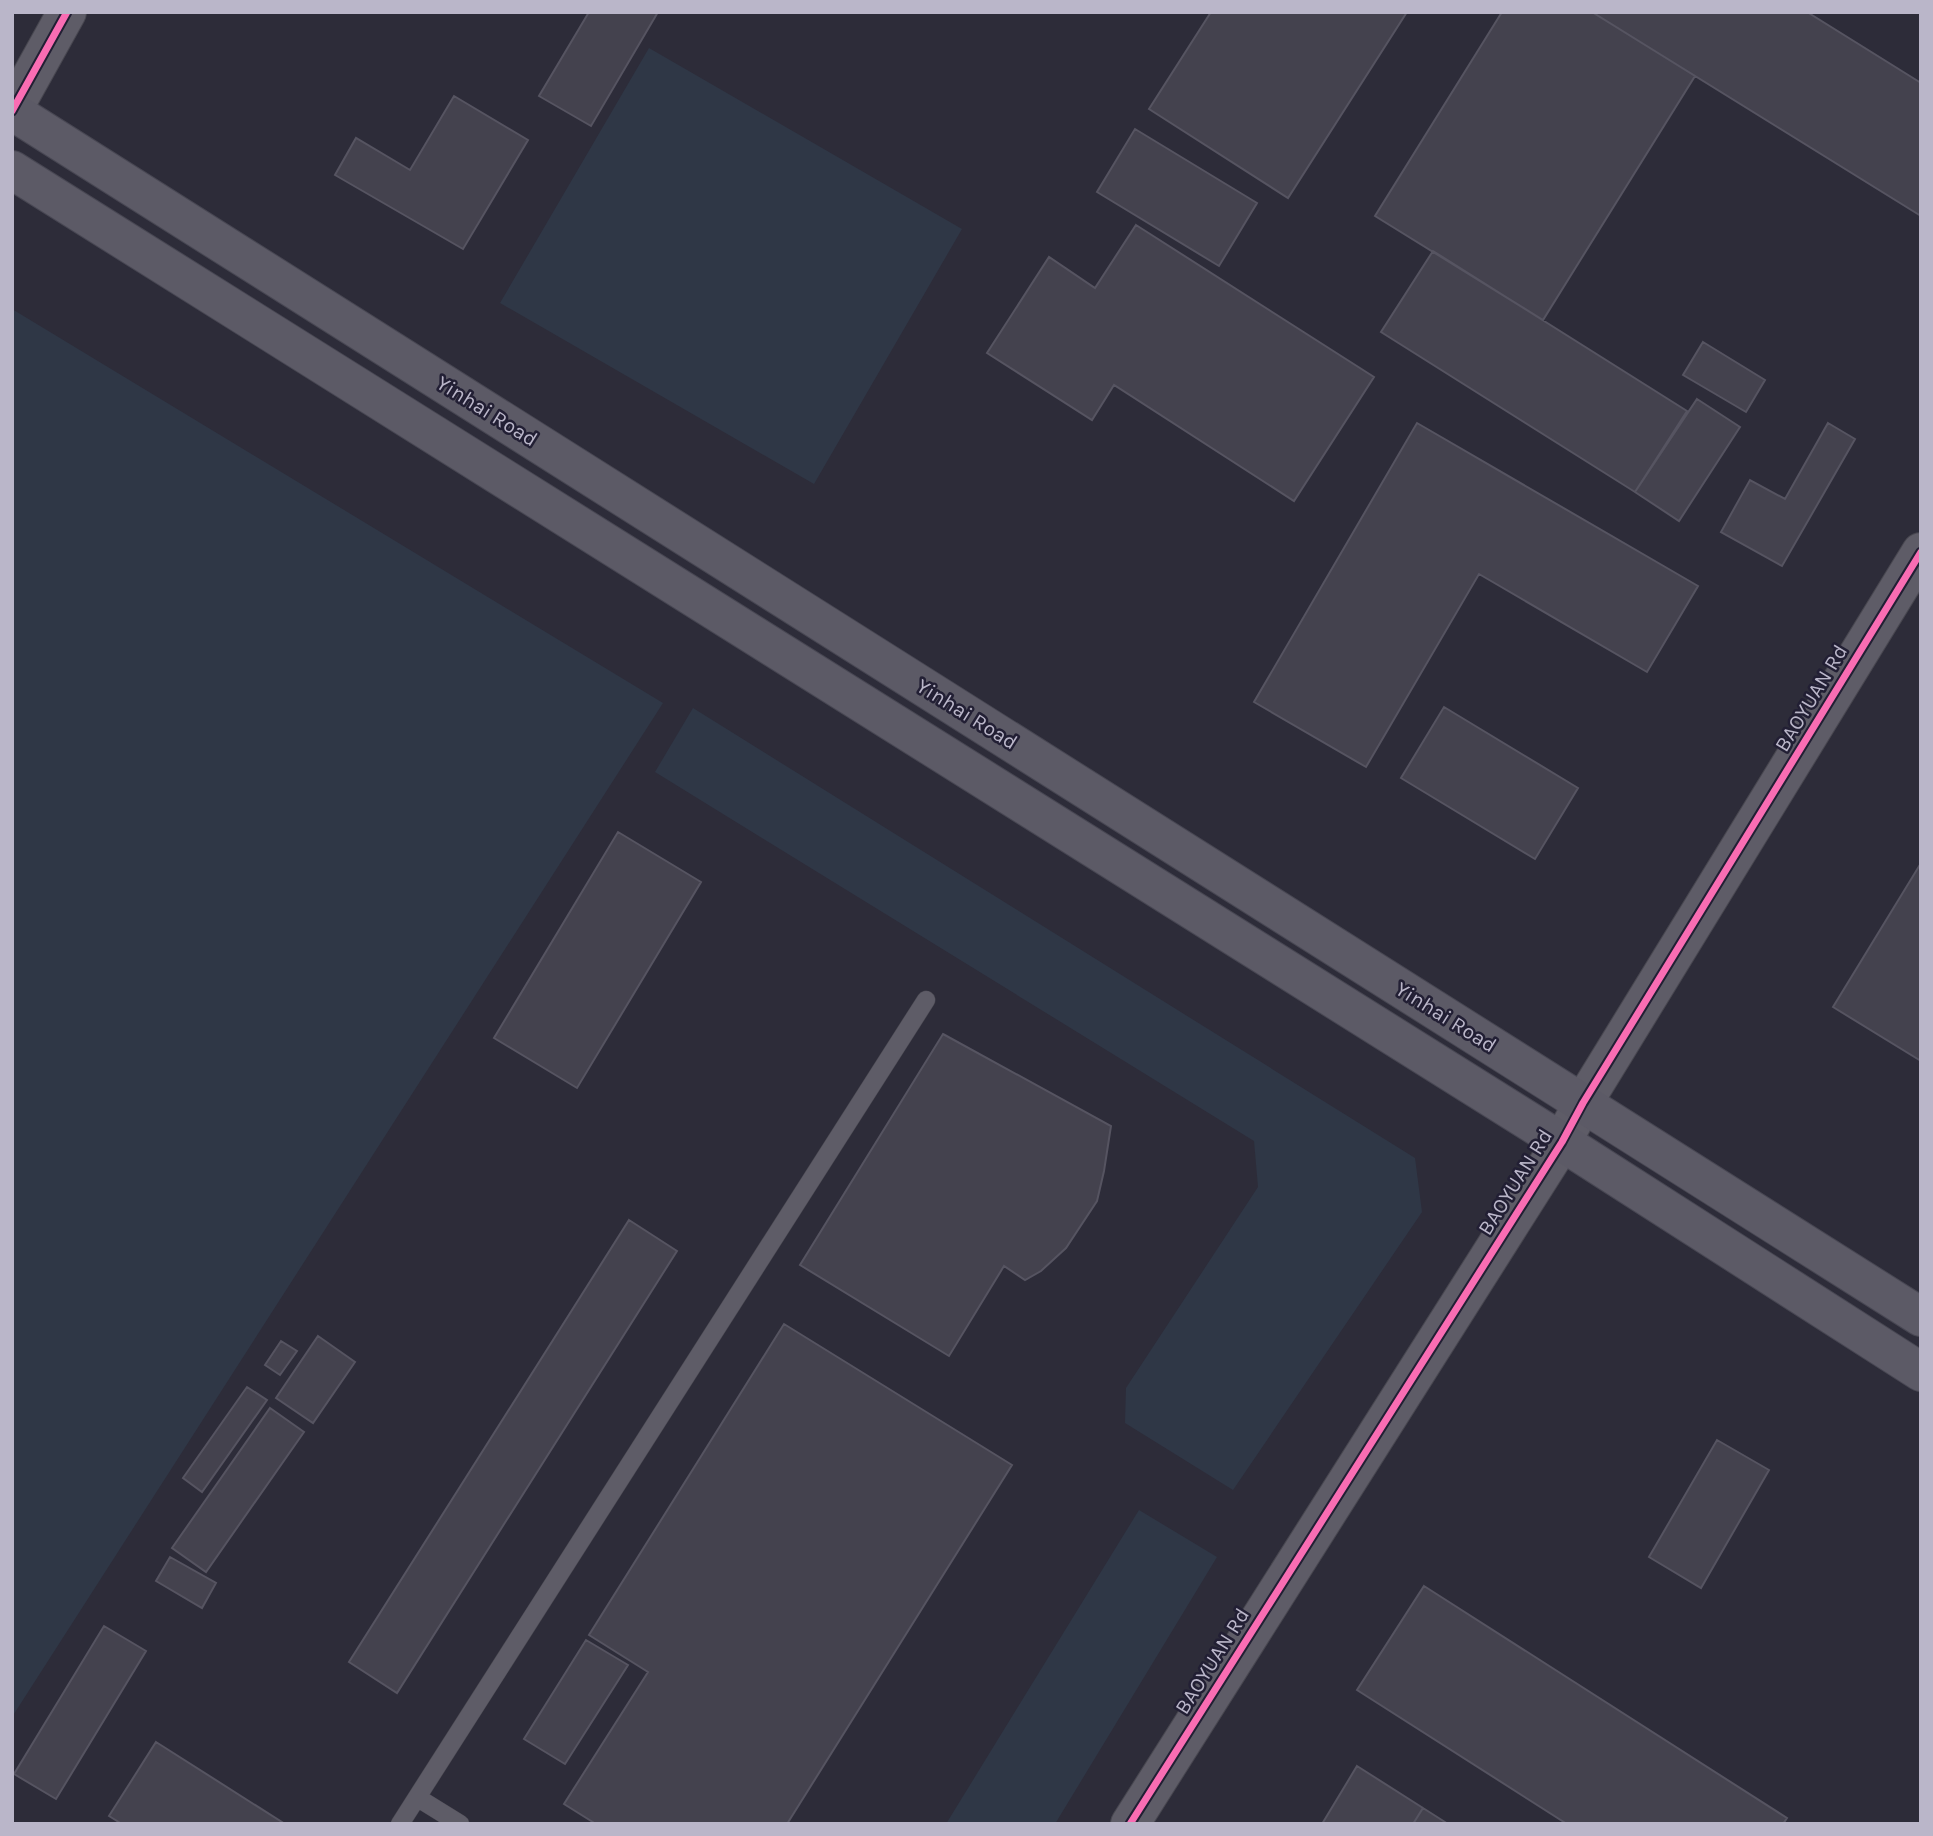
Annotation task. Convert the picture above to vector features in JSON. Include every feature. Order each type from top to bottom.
[{"type":"main road","name":"Yinhai Road","points":[[12,111],[1921,1317]]},
{"type":"main road","points":[[12,170],[1562,1142],[1921,1372]]},
{"type":"street","points":[[12,111],[67,12]]},
{"type":"street","name":"BAOYUAN Rd","points":[[1130,1824],[1562,1142],[1583,1103],[1921,552]]},
{"type":"lane","points":[[400,1824],[926,1000]]},
{"type":"lane","points":[[418,1798],[460,1824]]},
{"type":"shaded area","points":[[649,48],[962,229],[814,484],[500,303]]},
{"type":"shaded area","points":[[12,309],[663,703],[12,1717]]},
{"type":"shaded area","points":[[693,708],[1415,1158],[1422,1212],[1233,1490],[1125,1423],[1126,1388],[1258,1187],[1254,1141],[655,772]]},
{"type":"shaded area","points":[[1139,1510],[1217,1557],[1055,1824],[946,1824]]},
{"type":"building","points":[[589,12],[658,12],[591,126],[539,96]]},
{"type":"building","points":[[1211,12],[1407,12],[1288,198],[1149,109]]},
{"type":"building","points":[[1502,12],[1592,12],[1695,76],[1543,320],[1375,216]]},
{"type":"building","points":[[1592,12],[1807,12],[1921,83],[1921,216]]},
{"type":"building","points":[[454,96],[528,140],[463,249],[335,175],[356,138],[410,170]]},
{"type":"building","points":[[1135,129],[1257,203],[1219,266],[1097,192]]},
{"type":"building","points":[[1136,225],[1374,377],[1294,501],[1114,385],[1092,420],[987,353],[1049,257],[1095,288]]},
{"type":"building","points":[[1433,251],[1687,411],[1635,492],[1381,332]]},
{"type":"building","points":[[1703,342],[1765,380],[1746,412],[1683,375]]},
{"type":"building","points":[[1697,399],[1740,427],[1679,521],[1635,492]]},
{"type":"building","points":[[1417,423],[1698,586],[1647,672],[1479,574],[1366,767],[1254,702]]},
{"type":"building","points":[[1828,423],[1855,439],[1782,566],[1721,532],[1750,480],[1785,499]]},
{"type":"building","points":[[1444,707],[1578,788],[1535,859],[1401,778]]},
{"type":"building","points":[[618,832],[701,882],[577,1088],[494,1038]]},
{"type":"building","points":[[1921,863],[1921,1061],[1833,1007]]},
{"type":"building","points":[[943,1034],[1111,1126],[1097,1201],[1066,1248],[1041,1271],[1025,1280],[1004,1266],[949,1356],[800,1265]]},
{"type":"building","points":[[629,1220],[677,1251],[397,1693],[349,1662]]},
{"type":"building","points":[[784,1324],[1012,1465],[787,1824],[596,1824],[564,1804],[648,1672],[589,1635]]},
{"type":"building","points":[[318,1336],[355,1362],[313,1423],[276,1398]]},
{"type":"building","points":[[281,1341],[297,1351],[280,1375],[265,1365]]},
{"type":"building","points":[[247,1387],[267,1400],[202,1492],[183,1478]]},
{"type":"building","points":[[270,1408],[304,1432],[206,1572],[172,1548]]},
{"type":"building","points":[[1717,1440],[1769,1470],[1701,1588],[1649,1557]]},
{"type":"building","points":[[170,1557],[216,1583],[202,1608],[156,1581]]},
{"type":"building","points":[[1424,1586],[1787,1818],[1783,1824],[1567,1824],[1357,1690]]},
{"type":"building","points":[[104,1626],[146,1651],[56,1799],[14,1774]]},
{"type":"building","points":[[586,1640],[628,1665],[565,1764],[524,1739]]},
{"type":"building","points":[[156,1742],[285,1824],[122,1824],[109,1816]]},
{"type":"building","points":[[1357,1766],[1423,1808],[1413,1824],[1322,1824]]},
{"type":"building","points":[[1423,1808],[1448,1824],[1413,1824]]},
{"type":"cycle path","points":[[12,111],[67,12]]},
{"type":"cycle path","points":[[1130,1824],[1562,1142],[1583,1103],[1921,552]]}]
